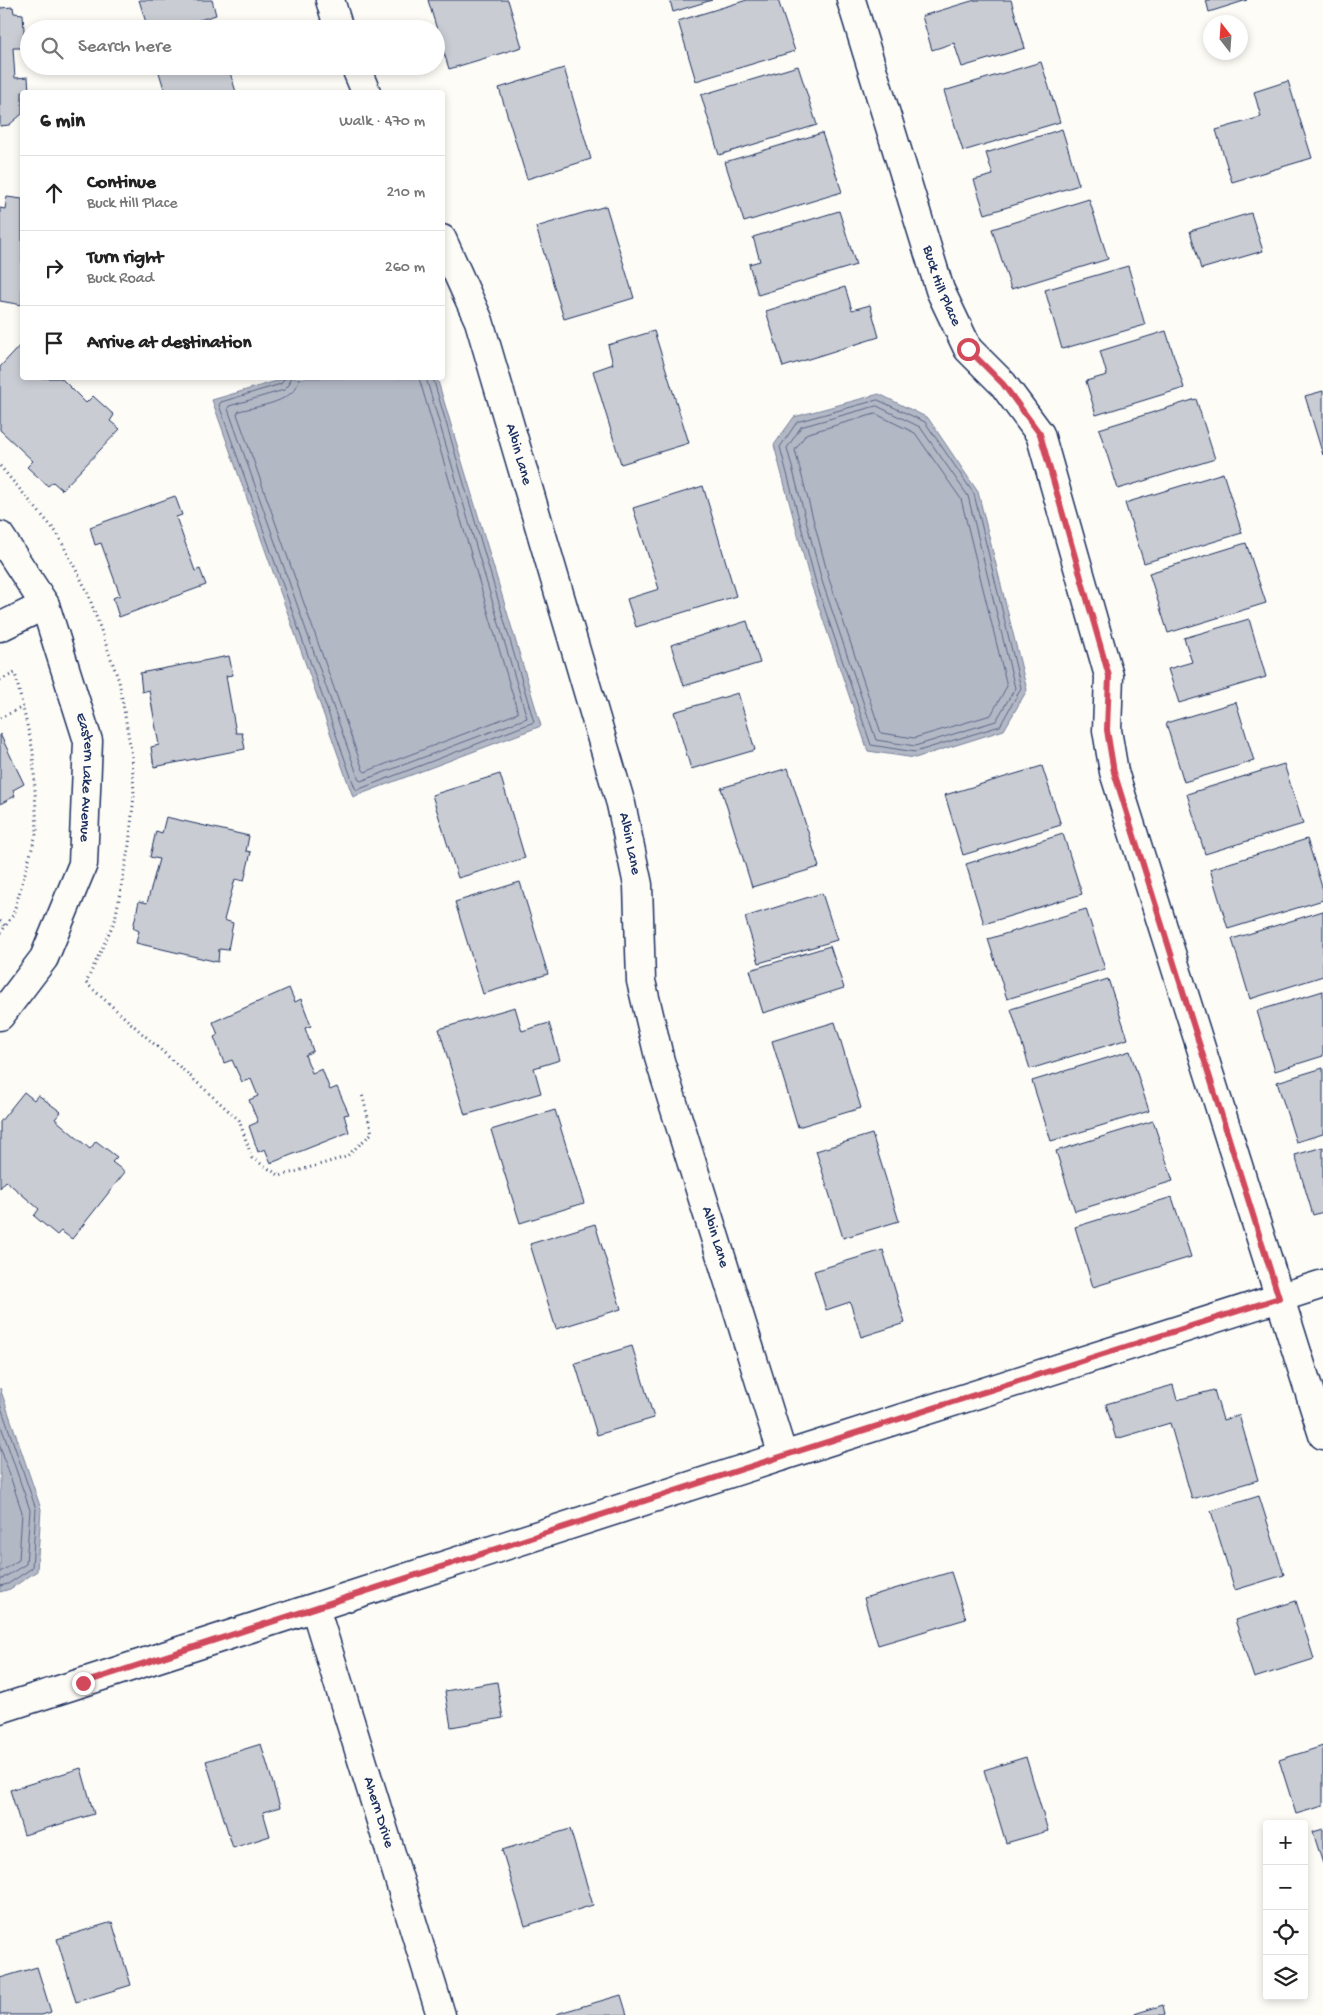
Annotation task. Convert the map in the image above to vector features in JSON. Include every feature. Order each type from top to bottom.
[{"type":"street","points":[[330,0],[336,20]]},
{"type":"street","name":"Buck Hill Place","points":[[851,0],[940,290],[968,349],[1003,384],[1040,434],[1109,676],[1107,730],[1114,772],[1323,1435]]},
{"type":"street","points":[[359,75],[365,90]]},
{"type":"street","name":"Albin Lane","points":[[445,246],[479,321],[622,804],[638,885],[641,981],[660,1061],[783,1456]]},
{"type":"street","name":"Eastern Lake Avenue","points":[[0,536],[45,605],[88,741],[83,864],[44,958],[0,1016]]},
{"type":"street","points":[[0,627],[45,605]]},
{"type":"street","points":[[0,1709],[1323,1284]]},
{"type":"street","name":"Ahern Drive","points":[[316,1608],[441,2015]]},
{"type":"path","points":[[0,466],[57,533],[87,591],[119,681],[132,756],[134,795],[129,845],[115,920],[86,983],[239,1120],[252,1158],[280,1176],[346,1157],[372,1133],[362,1094]]},
{"type":"path","points":[[0,680],[15,673],[33,751],[37,831],[13,915],[0,934]]},
{"type":"path","points":[[0,718],[23,707]]},
{"type":"path","points":[[0,921],[5,926]]},
{"type":"water","points":[[280,380],[438,380],[541,726],[353,797],[212,400]]},
{"type":"water","points":[[879,394],[928,418],[978,492],[1027,690],[1004,730],[915,758],[868,751],[811,584],[774,445],[794,417]]},
{"type":"water","points":[[0,1388],[41,1509],[37,1571],[10,1589],[0,1592]]},
{"type":"building","points":[[139,0],[212,0],[216,15],[200,20],[145,20]]},
{"type":"building","points":[[428,0],[508,0],[522,47],[449,69],[445,56],[445,20],[434,20]]},
{"type":"building","points":[[670,0],[712,0],[673,12]]},
{"type":"building","points":[[747,0],[778,0],[795,51],[696,81],[678,21]]},
{"type":"building","points":[[975,0],[1011,0],[1025,48],[962,67],[954,43],[932,50],[922,16]]},
{"type":"building","points":[[1206,0],[1247,0],[1209,12]]},
{"type":"building","points":[[13,7],[14,13],[23,14],[23,20],[20,20],[20,48],[13,48],[15,78],[28,77],[29,90],[20,90],[20,116],[9,125],[0,126],[0,8]]},
{"type":"building","points":[[1041,62],[1060,122],[963,151],[944,91]]},
{"type":"building","points":[[798,66],[817,125],[719,155],[701,95]]},
{"type":"building","points":[[564,68],[591,159],[527,179],[499,88]]},
{"type":"building","points":[[160,75],[231,75],[235,90],[164,90]]},
{"type":"building","points":[[1288,81],[1312,158],[1232,182],[1216,130],[1261,117],[1254,92]]},
{"type":"building","points":[[1062,129],[1079,185],[985,214],[974,180],[993,175],[986,153]]},
{"type":"building","points":[[822,133],[842,192],[744,222],[725,162]]},
{"type":"building","points":[[7,197],[20,199],[20,305],[0,301],[0,208],[5,209]]},
{"type":"building","points":[[1089,199],[1108,259],[1011,289],[992,229]]},
{"type":"building","points":[[606,206],[634,298],[564,319],[536,227]]},
{"type":"building","points":[[839,211],[856,265],[758,295],[749,264],[760,261],[753,237]]},
{"type":"building","points":[[1251,213],[1263,251],[1201,269],[1190,231]]},
{"type":"building","points":[[1128,266],[1145,325],[1062,349],[1045,290]]},
{"type":"building","points":[[845,287],[852,310],[870,305],[879,337],[783,367],[766,311]]},
{"type":"building","points":[[654,331],[689,443],[621,464],[593,371],[613,364],[608,345]]},
{"type":"building","points":[[1166,331],[1184,388],[1096,415],[1086,381],[1107,375],[1100,351]]},
{"type":"building","points":[[20,345],[20,380],[63,380],[86,403],[93,396],[114,415],[110,421],[120,429],[62,490],[53,482],[48,486],[27,467],[33,461],[0,430],[0,367]]},
{"type":"building","points":[[1323,391],[1323,455],[1305,396]]},
{"type":"building","points":[[1196,399],[1215,459],[1118,489],[1099,429]]},
{"type":"building","points":[[1223,473],[1242,533],[1144,563],[1125,503]]},
{"type":"building","points":[[703,486],[736,596],[636,627],[627,599],[659,589],[633,508]]},
{"type":"building","points":[[175,496],[182,515],[176,517],[195,571],[200,569],[206,585],[119,617],[113,598],[120,595],[101,543],[95,545],[90,527]]},
{"type":"building","points":[[1246,543],[1266,603],[1168,633],[1149,573]]},
{"type":"building","points":[[1249,619],[1266,677],[1179,703],[1168,669],[1192,662],[1184,638]]},
{"type":"building","points":[[747,621],[760,663],[684,686],[671,645]]},
{"type":"building","points":[[229,656],[233,675],[226,676],[236,733],[242,733],[245,749],[154,767],[151,747],[159,745],[149,690],[142,692],[140,673]]},
{"type":"building","points":[[738,693],[755,750],[691,769],[674,712]]},
{"type":"building","points":[[1236,702],[1254,761],[1184,782],[1166,723]]},
{"type":"building","points":[[0,734],[24,784],[13,790],[15,796],[0,804]]},
{"type":"building","points":[[1284,764],[1303,824],[1205,854],[1187,794]]},
{"type":"building","points":[[1042,766],[1061,825],[963,855],[945,795]]},
{"type":"building","points":[[788,768],[819,867],[752,887],[721,788]]},
{"type":"building","points":[[500,774],[525,858],[458,878],[432,795]]},
{"type":"building","points":[[166,817],[249,836],[246,851],[251,852],[244,881],[235,879],[224,920],[233,923],[228,950],[219,949],[218,962],[136,943],[139,931],[133,928],[139,901],[147,903],[159,859],[150,857],[156,831],[162,833]]},
{"type":"building","points":[[1063,834],[1082,894],[984,924],[966,864]]},
{"type":"building","points":[[1307,839],[1323,890],[1323,900],[1228,929],[1210,869]]},
{"type":"building","points":[[520,882],[548,974],[483,994],[455,902]]},
{"type":"building","points":[[822,893],[837,940],[759,963],[745,917]]},
{"type":"building","points":[[1086,909],[1105,969],[1007,999],[988,939]]},
{"type":"building","points":[[1323,911],[1323,976],[1250,999],[1232,939]]},
{"type":"building","points":[[830,946],[844,988],[763,1013],[750,970]]},
{"type":"building","points":[[1108,979],[1128,1039],[1030,1069],[1011,1009]]},
{"type":"building","points":[[289,988],[295,1002],[301,999],[311,1026],[305,1028],[313,1051],[305,1055],[312,1073],[322,1069],[330,1090],[337,1087],[349,1114],[344,1115],[349,1132],[271,1163],[265,1149],[258,1152],[249,1126],[258,1122],[249,1100],[258,1096],[251,1079],[242,1082],[232,1060],[224,1063],[214,1037],[218,1035],[213,1022]]},
{"type":"building","points":[[1323,991],[1323,1056],[1275,1071],[1257,1011]]},
{"type":"building","points":[[515,1007],[522,1031],[549,1023],[560,1060],[534,1068],[541,1093],[465,1115],[439,1029]]},
{"type":"building","points":[[835,1022],[861,1108],[798,1127],[772,1041]]},
{"type":"building","points":[[1130,1051],[1149,1111],[1051,1141],[1032,1081]]},
{"type":"building","points":[[1323,1068],[1323,1134],[1296,1142],[1277,1082]]},
{"type":"building","points":[[24,1092],[34,1100],[38,1095],[61,1112],[55,1119],[90,1149],[96,1141],[117,1157],[112,1162],[125,1172],[72,1239],[61,1231],[57,1235],[34,1216],[39,1209],[6,1181],[0,1188],[0,1122]]},
{"type":"building","points":[[555,1110],[584,1203],[520,1223],[491,1130]]},
{"type":"building","points":[[1153,1121],[1173,1181],[1075,1211],[1056,1151]]},
{"type":"building","points":[[872,1134],[899,1221],[843,1238],[816,1151]]},
{"type":"building","points":[[1323,1147],[1323,1212],[1313,1215],[1295,1155]]},
{"type":"building","points":[[1172,1197],[1191,1257],[1093,1287],[1075,1227]]},
{"type":"building","points":[[595,1224],[621,1309],[556,1329],[530,1244]]},
{"type":"building","points":[[883,1250],[905,1323],[861,1337],[850,1302],[826,1310],[814,1271]]},
{"type":"building","points":[[632,1346],[654,1418],[597,1435],[575,1363]]},
{"type":"building","points":[[1173,1385],[1177,1400],[1214,1390],[1223,1420],[1239,1415],[1258,1480],[1192,1499],[1170,1423],[1116,1439],[1106,1404]]},
{"type":"building","points":[[1259,1496],[1284,1575],[1235,1590],[1211,1511]]},
{"type":"building","points":[[951,1572],[966,1619],[878,1645],[864,1598]]},
{"type":"building","points":[[1296,1601],[1314,1659],[1254,1678],[1235,1620]]},
{"type":"building","points":[[497,1682],[503,1718],[451,1727],[445,1691]]},
{"type":"building","points":[[261,1744],[280,1807],[263,1812],[270,1836],[233,1848],[206,1761]]},
{"type":"building","points":[[1323,1746],[1323,1806],[1296,1814],[1279,1760]]},
{"type":"building","points":[[1026,1757],[1048,1831],[1006,1843],[984,1770]]},
{"type":"building","points":[[81,1768],[94,1814],[24,1835],[10,1790]]},
{"type":"building","points":[[570,1829],[593,1905],[525,1926],[502,1850]]},
{"type":"building","points":[[1323,1829],[1323,1864],[1313,1832]]},
{"type":"building","points":[[112,1922],[131,1985],[76,2002],[57,1939]]},
{"type":"building","points":[[37,1967],[51,2012],[42,2015],[0,2015],[0,1978]]},
{"type":"building","points":[[621,1995],[627,2015],[556,2014]]},
{"type":"building","points":[[1163,2005],[1165,2015],[1131,2015]]},
{"type":"route","points":[[83,1683],[783,1456],[1279,1298],[1114,772],[1107,730],[1109,676],[1040,434],[1003,384],[968,349]]}]
